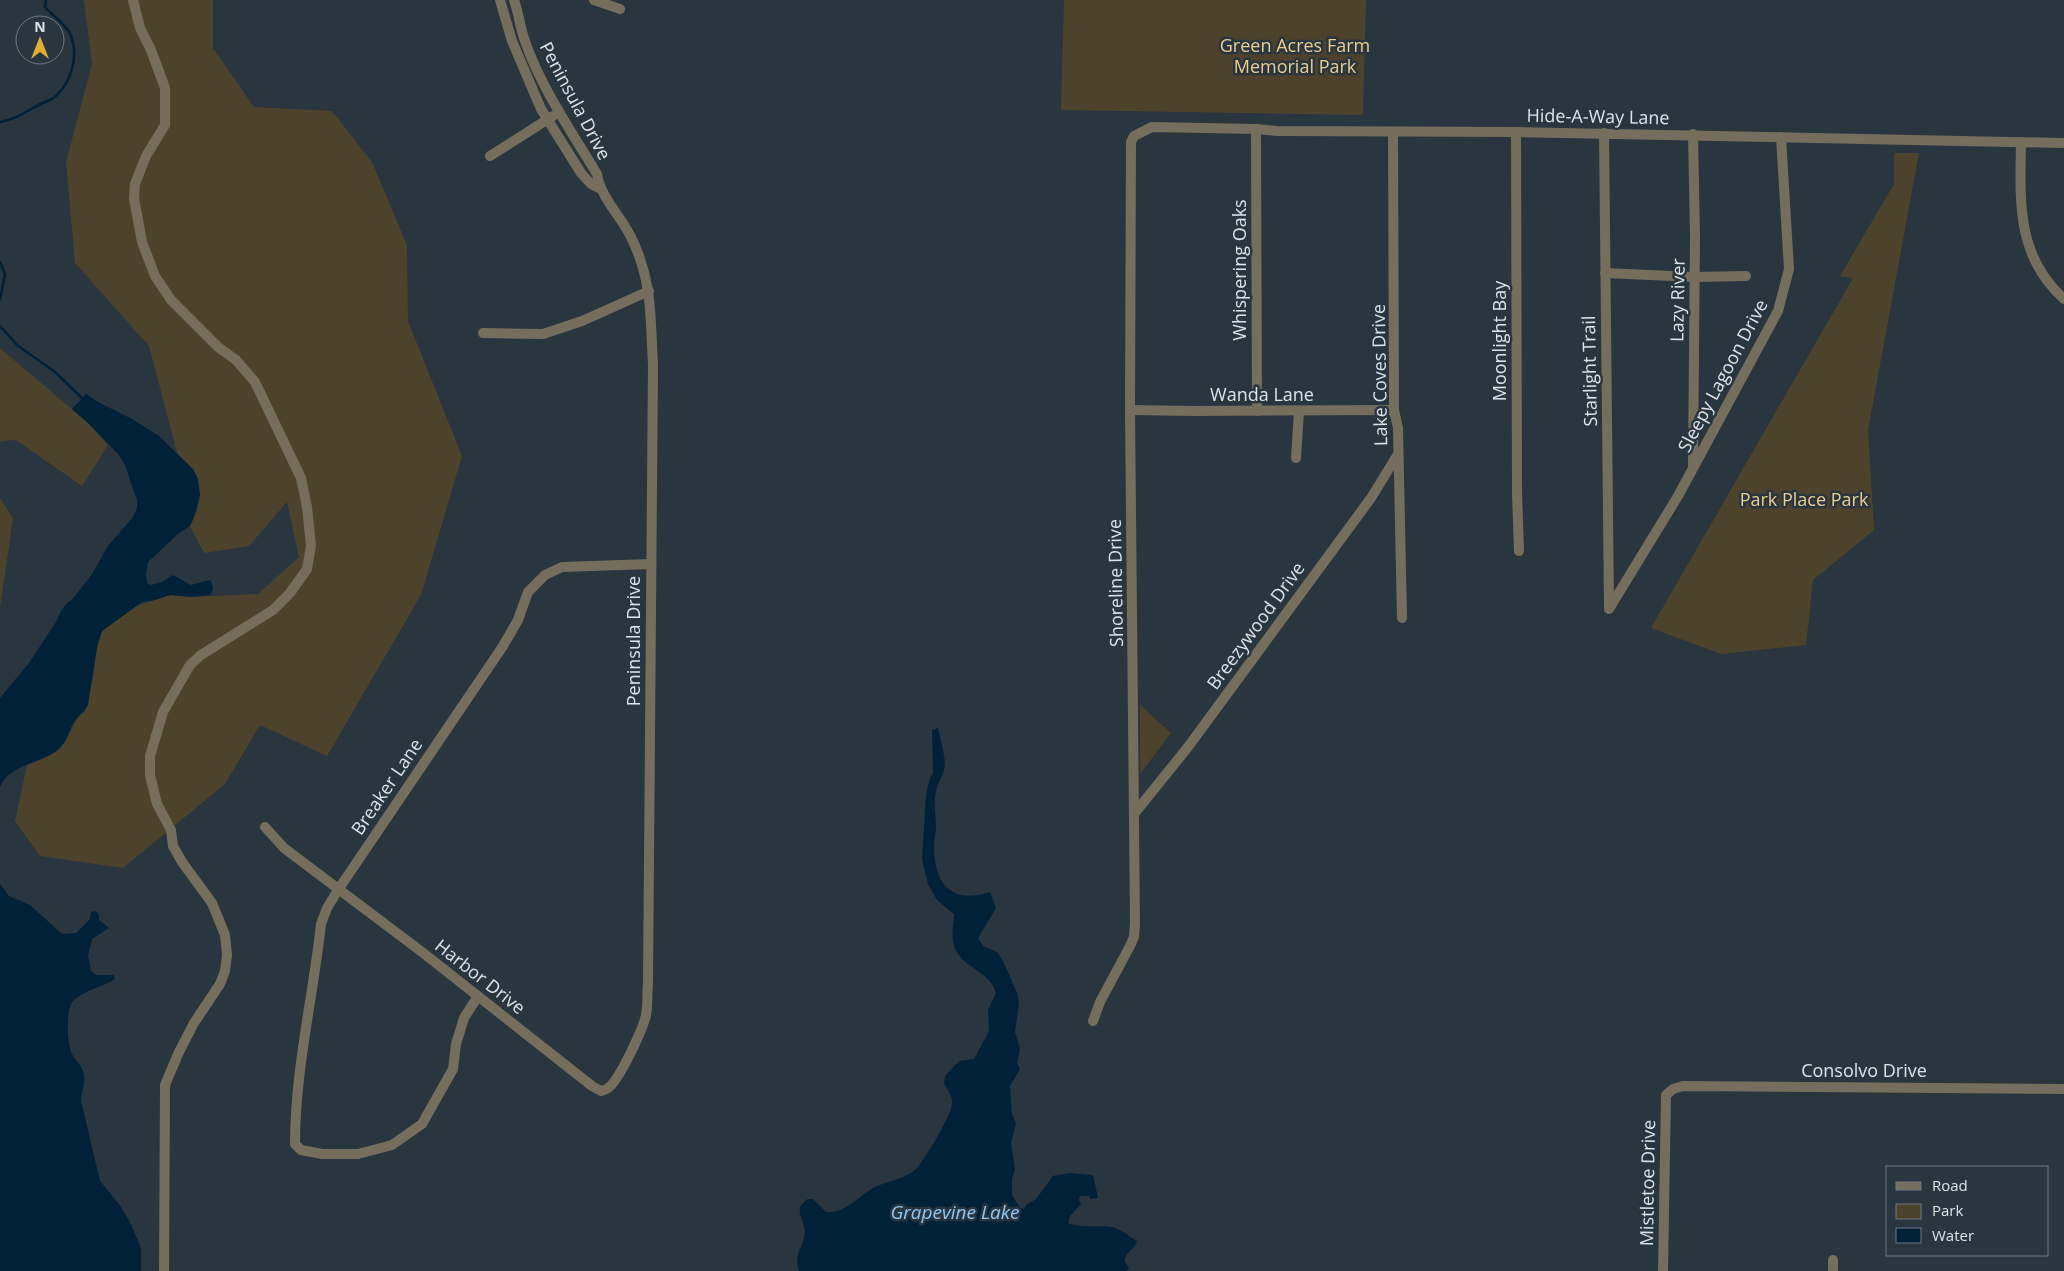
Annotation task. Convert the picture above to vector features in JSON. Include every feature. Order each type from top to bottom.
[{"type":"street","points":[[133,0],[140,28],[151,50],[165,88],[165,125],[146,156],[135,184],[134,198],[142,242],[155,276],[171,300],[218,347],[236,360],[255,382],[300,478],[306,508],[310,546],[306,569],[290,593],[273,610],[190,665],[163,712],[150,756],[150,775],[157,804],[171,830],[173,846],[182,862],[212,902],[225,935],[227,955],[225,971],[220,984],[194,1023],[164,1085],[164,1271]]},
{"type":"street","name":"Peninsula Drive","points":[[500,0],[512,41],[541,109],[581,173],[591,184],[599,188],[615,209],[632,238],[646,274],[649,291],[653,364],[648,973],[646,1016],[629,1057],[615,1081],[609,1088],[601,1091]]},
{"type":"street","name":"Peninsula Drive","points":[[514,0],[520,16],[524,41],[559,110],[597,174],[599,188]]},
{"type":"street","points":[[594,0],[620,9]]},
{"type":"street","points":[[490,156],[548,120],[559,110]]},
{"type":"street","name":"Hide-A-Way Lane","points":[[1134,136],[1152,127],[1277,131],[1693,134],[1989,143],[2064,143]]},
{"type":"street","name":"Whispering Oaks","points":[[1256,129],[1258,411]]},
{"type":"street","name":"Lake Coves Drive","points":[[1393,132],[1394,410],[1398,428],[1402,618]]},
{"type":"street","name":"Moonlight Bay","points":[[1516,132],[1517,493],[1519,551]]},
{"type":"street","name":"Starlight Trail","points":[[1604,133],[1608,609]]},
{"type":"street","name":"Lazy River","points":[[1693,134],[1693,466]]},
{"type":"street","name":"Shoreline Drive","points":[[1093,1022],[1100,1002],[1134,937],[1130,410],[1131,142],[1134,136]]},
{"type":"street","name":"Sleepy Lagoon Drive","points":[[1608,609],[1671,507],[1778,311],[1789,269],[1781,137]]},
{"type":"street","points":[[2022,142],[2022,204],[2026,238],[2034,262],[2049,286],[2064,299]]},
{"type":"street","points":[[1605,273],[1694,277],[1746,276]]},
{"type":"street","points":[[483,333],[544,334],[582,321],[649,291]]},
{"type":"street","name":"Wanda Lane","points":[[1130,410],[1394,410]]},
{"type":"street","points":[[1296,458],[1299,411]]},
{"type":"street","name":"Breezywood Drive","points":[[1134,814],[1188,747],[1370,498],[1398,454]]},
{"type":"street","name":"Breaker Lane","points":[[478,996],[464,1018],[456,1044],[452,1069],[422,1124],[392,1145],[358,1154],[322,1154],[301,1150],[295,1144],[295,1112],[300,1068],[321,924],[338,890],[503,646],[518,620],[528,592],[536,582],[545,575],[562,567],[650,564]]},
{"type":"street","name":"Harbor Drive","points":[[266,827],[284,848],[478,996],[585,1081],[601,1091]]},
{"type":"street","name":"Consolvo Drive","points":[[1666,1096],[1673,1089],[1683,1086],[2064,1089]]},
{"type":"street","name":"Mistletoe Drive","points":[[1663,1271],[1666,1096]]},
{"type":"street","points":[[1833,1260],[1833,1271]]},
{"type":"green space","points":[[84,0],[213,0],[213,48],[254,107],[332,111],[372,162],[407,245],[408,321],[462,456],[421,595],[327,756],[260,725],[225,784],[123,868],[40,856],[15,821],[27,765],[48,756],[61,747],[78,718],[85,712],[93,678],[97,647],[102,631],[136,606],[170,595],[192,597],[258,594],[299,557],[287,502],[249,546],[204,553],[190,526],[198,508],[200,495],[193,469],[178,456],[149,346],[75,263],[66,162],[92,64]]},
{"type":"green space","name":"Green Acres Farm Memorial Park","points":[[1064,0],[1366,0],[1363,115],[1061,110]]},
{"type":"green space","name":"Park Place Park","points":[[1894,153],[1919,153],[1868,430],[1874,530],[1813,580],[1806,645],[1721,654],[1651,628],[1853,278],[1840,276],[1894,184]]},
{"type":"green space","points":[[0,348],[88,423],[108,445],[82,486],[16,440],[1,441],[0,443]]},
{"type":"green space","points":[[0,498],[13,518],[0,608]]},
{"type":"green space","points":[[1140,705],[1171,733],[1140,774]]},
{"type":"water","points":[[86,394],[159,436],[193,469],[198,479],[200,495],[190,526],[179,533],[148,562],[147,583],[151,585],[162,582],[173,575],[191,585],[210,580],[213,589],[210,595],[192,597],[170,595],[142,602],[102,631],[97,647],[88,705],[72,725],[66,740],[55,752],[17,769],[4,780],[0,787],[0,698],[29,663],[56,622],[61,611],[92,574],[108,546],[133,517],[137,508],[137,500],[125,465],[119,455],[72,409]]},
{"type":"water","name":"Grapevine Lake","points":[[938,728],[945,765],[935,800],[936,826],[934,845],[937,871],[947,888],[955,893],[965,896],[990,892],[996,908],[978,938],[983,946],[997,952],[1004,963],[1017,993],[1019,1003],[1015,1032],[1020,1049],[1017,1063],[1020,1069],[1010,1086],[1012,1114],[1016,1123],[1011,1143],[1015,1170],[1012,1179],[1012,1195],[1020,1208],[1024,1209],[1026,1205],[1036,1199],[1053,1176],[1069,1173],[1093,1175],[1098,1198],[1090,1199],[1089,1196],[1080,1196],[1081,1204],[1070,1216],[1068,1223],[1072,1225],[1112,1227],[1119,1229],[1137,1241],[1126,1256],[1125,1262],[1129,1269],[1126,1271],[799,1271],[797,1260],[805,1232],[800,1211],[802,1204],[808,1199],[813,1199],[826,1212],[833,1212],[851,1204],[873,1188],[905,1176],[915,1170],[936,1138],[951,1109],[952,1098],[944,1083],[945,1076],[959,1061],[974,1059],[989,1031],[988,1010],[996,993],[987,978],[967,963],[956,950],[952,938],[954,914],[937,900],[928,884],[922,859],[926,795],[933,773],[932,730]]},
{"type":"water","points":[[0,884],[9,896],[30,905],[62,934],[76,933],[90,919],[91,912],[96,911],[99,915],[99,920],[109,928],[92,939],[88,955],[91,971],[96,975],[114,975],[115,979],[74,1000],[68,1015],[68,1036],[72,1054],[84,1075],[81,1101],[100,1181],[119,1204],[130,1222],[141,1248],[141,1271],[0,1271]]},
{"type":"waterway","points":[[0,122],[14,118],[54,98],[66,84],[74,60],[73,44],[71,36],[64,25],[45,7],[46,0]]},
{"type":"waterway","points":[[0,262],[5,274],[0,300]]},
{"type":"waterway","points":[[0,326],[17,345],[55,372],[83,399]]}]
